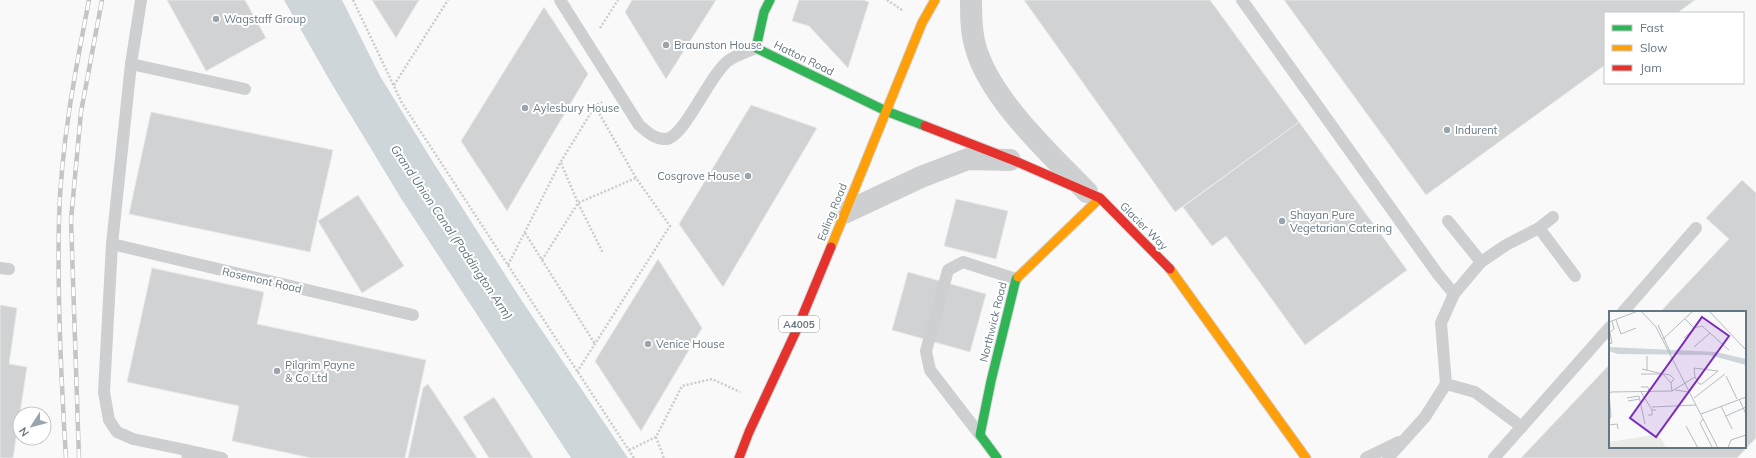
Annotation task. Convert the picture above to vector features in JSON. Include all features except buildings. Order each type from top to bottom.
[{"type":"street","name":"Hatton Road","points":[[770,0],[764,12],[756,48],[886,111]]},
{"type":"street","name":"Ealing Road","points":[[736,455],[749,432],[797,329],[922,24],[935,0]]},
{"type":"street","points":[[971,0],[975,45],[983,66],[994,86],[1022,122],[1093,195]]},
{"type":"street","name":"Glacier Way","points":[[886,111],[1015,161],[1093,195],[1167,265],[1303,454]]},
{"type":"street","points":[[844,212],[921,177],[968,159],[1015,161]]},
{"type":"street","name":"Northwick Road","points":[[980,435],[991,381],[1016,279],[1093,195]]},
{"type":"street","points":[[980,435],[997,458]]},
{"type":"lane","points":[[141,0],[131,64],[112,244],[104,392],[109,420],[118,432],[133,439],[187,454],[222,458]]},
{"type":"lane","points":[[560,0],[639,125],[652,136],[665,140],[676,135],[713,79],[727,61],[756,48]]},
{"type":"lane","points":[[1242,0],[1437,273],[1454,294]]},
{"type":"lane","points":[[131,64],[245,89]]},
{"type":"lane","points":[[1388,458],[1425,417],[1446,384],[1441,323],[1454,294],[1481,262],[1506,245],[1539,228],[1553,217]]},
{"type":"lane","points":[[1448,221],[1481,262]]},
{"type":"lane","points":[[1539,228],[1575,276]]},
{"type":"lane","points":[[1624,311],[1696,228]]},
{"type":"lane","name":"Rosemont Road","points":[[112,244],[413,315]]},
{"type":"lane","points":[[980,435],[930,370],[926,351],[948,270],[963,262],[1016,279]]},
{"type":"lane","points":[[1494,458],[1609,328]]},
{"type":"lane","points":[[1446,384],[1475,392],[1522,427]]},
{"type":"lane","points":[[1366,458],[1404,440]]},
{"type":"lane","points":[[1289,458],[1303,454]]},
{"type":"path","points":[[353,0],[402,103],[634,458]]},
{"type":"path","points":[[394,85],[448,0]]},
{"type":"path","points":[[589,46],[618,0]]},
{"type":"path","points":[[508,265],[560,162],[595,106],[617,91]]},
{"type":"path","points":[[577,372],[670,226],[636,178],[595,106]]},
{"type":"path","points":[[560,162],[603,253]]},
{"type":"path","points":[[542,260],[578,202],[636,178]]},
{"type":"path","points":[[525,233],[595,344]]},
{"type":"path","points":[[629,450],[656,437],[682,386],[712,379],[763,403]]},
{"type":"path","points":[[656,437],[664,458]]},
{"type":"water","name":"Grand Union Canal (Paddington Arm)","points":[[284,0],[342,0],[380,76],[433,162],[522,301],[628,458],[571,458],[402,200],[330,81]]},
{"type":"railway","points":[[66,458],[59,309],[60,191],[70,109],[89,0]]},
{"type":"railway","points":[[79,458],[71,220],[81,112],[102,0]]},
{"type":"traffic: fast","points":[[770,0],[764,12],[756,48],[886,111],[925,126]]},
{"type":"traffic: fast","points":[[997,458],[980,435],[991,381],[1016,279],[1018,277]]},
{"type":"traffic: slow","points":[[831,247],[922,23],[935,0]]},
{"type":"traffic: slow","points":[[1018,277],[1100,198]]},
{"type":"traffic: slow","points":[[1170,269],[1306,458]]},
{"type":"traffic: jam","points":[[925,126],[1015,161],[1100,198],[1170,269]]},
{"type":"traffic: jam","points":[[739,458],[749,432],[797,329],[831,247]]},
{"type":"place","name":"Wagstaff Group","points":[[216,19]]},
{"type":"place","name":"Braunston House","points":[[666,45]]},
{"type":"place","name":"Aylesbury House","points":[[525,108]]},
{"type":"place","name":"Indurent","points":[[1447,130]]},
{"type":"place","name":"Cosgrove House","points":[[748,176]]},
{"type":"place","name":"Shayan Pure Vegetarian Catering","points":[[1282,221]]},
{"type":"place","name":"Venice House","points":[[648,344]]},
{"type":"place","name":"Pilgrim Payne & Co Ltd","points":[[277,371]]}]
